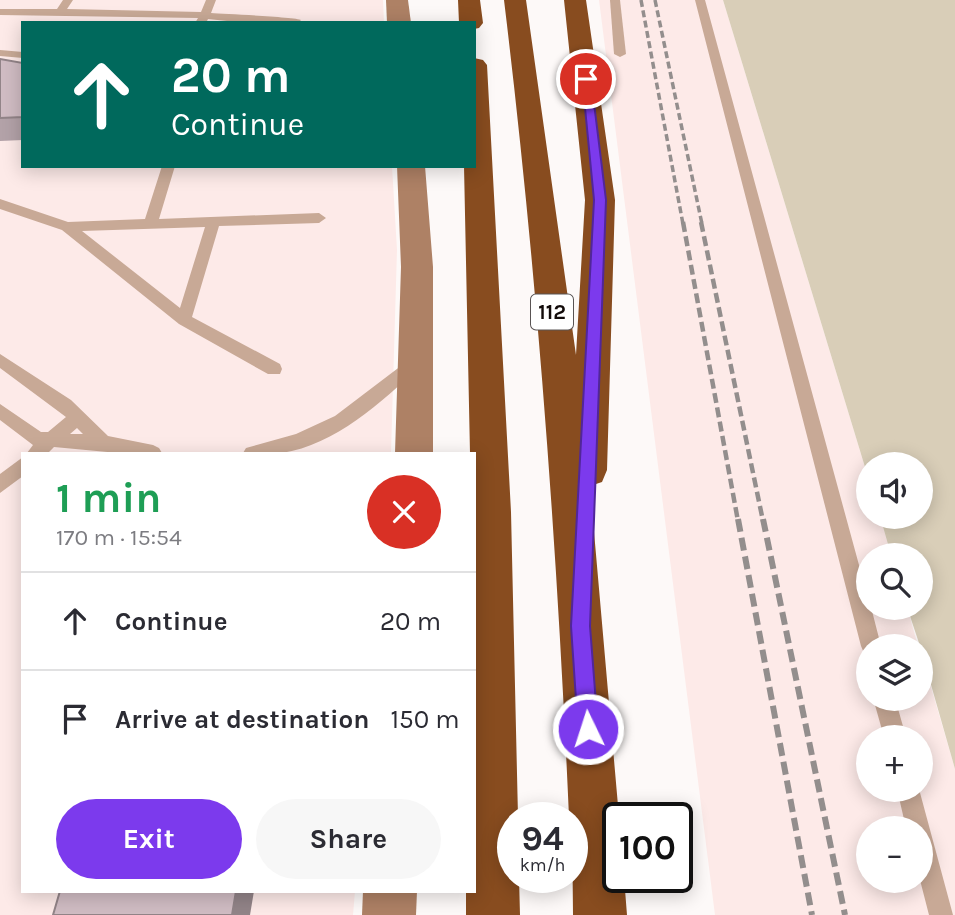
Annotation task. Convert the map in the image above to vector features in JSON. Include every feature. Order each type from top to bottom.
[{"type":"highway","points":[[469,0],[471,21]]},
{"type":"highway","name":"112","points":[[515,0],[529,97],[550,295],[580,626],[600,915]]},
{"type":"highway","points":[[575,0],[600,200],[580,626]]},
{"type":"highway","points":[[476,116],[491,499],[493,915]]},
{"type":"street","points":[[397,0],[399,21]]},
{"type":"street","points":[[411,168],[416,238],[417,359],[414,452]]},
{"type":"street","points":[[389,915],[390,893]]},
{"type":"lane","points":[[60,12],[68,0]]},
{"type":"lane","points":[[101,13],[108,0]]},
{"type":"lane","points":[[202,19],[211,0]]},
{"type":"lane","points":[[615,0],[620,54]]},
{"type":"lane","points":[[700,0],[868,634]]},
{"type":"lane","points":[[0,12],[60,12],[74,18],[101,13],[202,19],[296,20]]},
{"type":"lane","points":[[0,53],[21,55]]},
{"type":"lane","points":[[150,224],[168,168]]},
{"type":"lane","points":[[0,204],[67,227],[184,320],[274,369]]},
{"type":"lane","points":[[67,227],[319,218]]},
{"type":"lane","points":[[184,320],[214,222]]},
{"type":"lane","points":[[256,452],[288,445],[338,425],[376,399],[417,359]]},
{"type":"lane","points":[[0,360],[78,417],[108,448]]},
{"type":"lane","points":[[0,411],[38,439],[144,452]]},
{"type":"lane","points":[[37,452],[78,417]]},
{"type":"lane","points":[[0,485],[21,467]]},
{"type":"lane","points":[[933,885],[941,915]]},
{"type":"shaded area","points":[[0,0],[383,0],[384,21],[21,21],[21,168],[392,168],[397,250],[391,452],[21,452],[21,893],[355,893],[353,915],[0,915]]},
{"type":"shaded area","points":[[599,0],[723,0],[860,452],[856,452],[856,529],[884,529],[888,543],[856,543],[856,620],[911,620],[915,634],[856,634],[856,711],[933,711],[933,694],[955,769],[955,915],[715,915]]},
{"type":"shaded area","points":[[723,0],[955,0],[955,769],[933,692],[933,634],[916,634],[911,620],[933,620],[933,543],[888,543],[884,529],[933,529],[933,452],[860,452]]},
{"type":"building","points":[[0,59],[21,63],[21,117],[0,118]]},
{"type":"building","points":[[59,893],[236,893],[232,915],[53,915]]},
{"type":"railway","points":[[641,0],[683,224]]},
{"type":"railway","points":[[655,0],[702,224]]},
{"type":"railway","points":[[683,222],[738,521]]},
{"type":"railway","points":[[701,222],[763,521]]},
{"type":"railway","points":[[738,519],[812,915]]},
{"type":"railway","points":[[763,519],[845,915]]},
{"type":"route","points":[[586,79],[600,200],[580,626],[588,729]]}]
